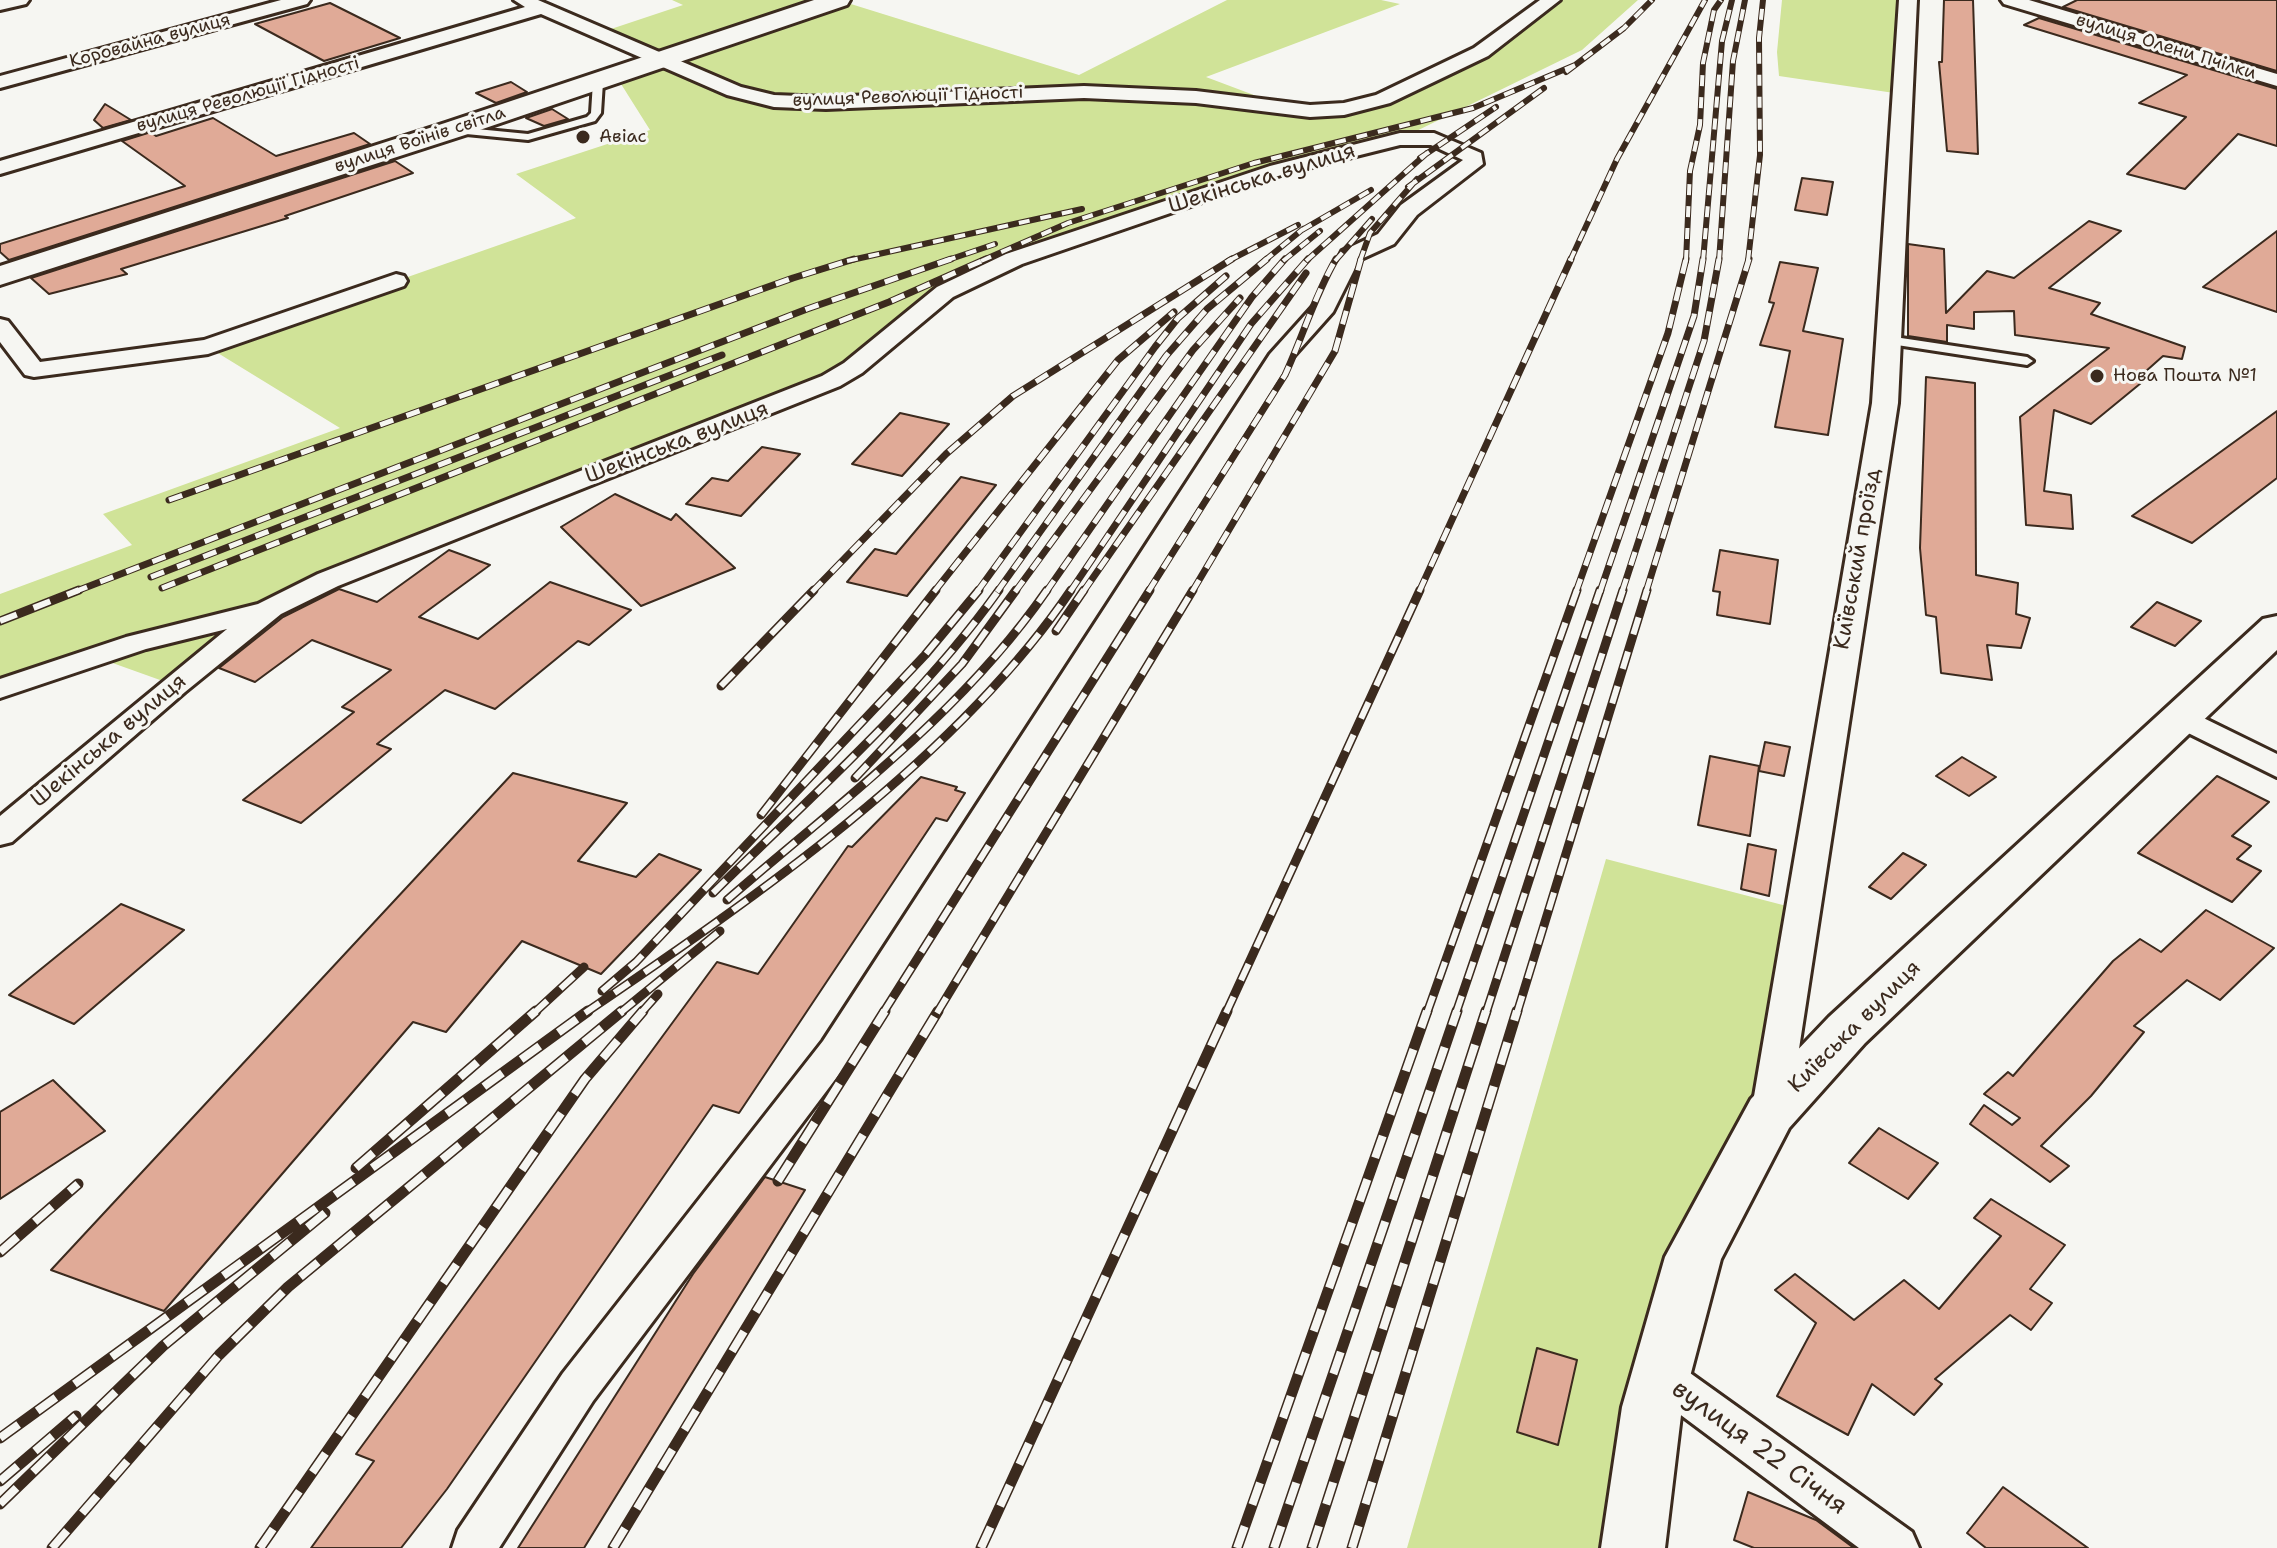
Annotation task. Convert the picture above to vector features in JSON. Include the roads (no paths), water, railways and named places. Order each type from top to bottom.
[{"type":"street","points":[[0,5],[20,0]]},
{"type":"street","name":"Коровайна вулиця","points":[[0,82],[301,0]]},
{"type":"street","name":"вулиця Воїнів світла","points":[[0,276],[663,61],[838,0]]},
{"type":"street","name":"вулиця Революції Гідності","points":[[0,168],[532,4],[734,91],[790,102],[1084,92],[1196,97],[1327,111],[1383,99],[1481,52],[1551,0]]},
{"type":"street","name":"Київський проїзд","points":[[1770,1114],[1885,403],[1908,0]]},
{"type":"street","name":"вулиця Олени Пчілки","points":[[2010,0],[2277,80]]},
{"type":"street","name":"Шекінська вулиця","points":[[0,834],[174,685],[271,608],[328,580],[831,381],[853,368],[945,292],[1014,259],[1277,170],[1400,139],[1434,139],[1474,157],[1473,164],[1409,210],[1386,239],[1350,256],[1325,307],[1282,354],[836,1051],[578,1387],[474,1546]]},
{"type":"street","points":[[0,326],[34,370],[208,347],[396,281]]},
{"type":"street","points":[[0,689],[136,643],[271,608]]},
{"type":"street","name":"Київська вулиця","points":[[1633,1548],[1652,1407],[1693,1257],[1770,1114],[1847,1030],[2277,628]]},
{"type":"street","points":[[2181,717],[2277,767]]},
{"type":"street","name":"вулиця 22 Січня","points":[[1661,1376],[1896,1548]]},
{"type":"lane","points":[[1888,340],[2027,361]]},
{"type":"railway","points":[[1566,72],[1624,28],[1652,0]]},
{"type":"railway","points":[[1570,261],[1617,159],[1705,0]]},
{"type":"railway","points":[[1686,261],[1690,171],[1700,125],[1703,63],[1714,10],[1721,0]]},
{"type":"railway","points":[[1703,261],[1722,41],[1732,0]]},
{"type":"railway","points":[[1719,261],[1733,61],[1745,0]]},
{"type":"railway","points":[[1748,261],[1760,155],[1759,38],[1763,0]]},
{"type":"railway","points":[[981,261],[1068,223],[1254,163],[1473,108],[1575,65]]},
{"type":"railway","points":[[1414,183],[1544,88]]},
{"type":"railway","points":[[1426,154],[1496,107]]},
{"type":"railway","points":[[1307,260],[1426,154]]},
{"type":"railway","points":[[1420,158],[1426,154]]},
{"type":"railway","points":[[1414,183],[1417,179]]},
{"type":"railway","points":[[1360,261],[1370,233],[1414,183]]},
{"type":"railway","points":[[1408,187],[1414,183]]},
{"type":"railway","points":[[1302,230],[1371,190]]},
{"type":"railway","points":[[849,261],[1082,209]]},
{"type":"railway","points":[[1335,261],[1372,219]]},
{"type":"railway","points":[[1228,261],[1298,225]]},
{"type":"railway","points":[[1264,261],[1303,229]]},
{"type":"railway","points":[[1284,260],[1320,231]]},
{"type":"railway","points":[[945,261],[995,244]]},
{"type":"railway","points":[[849,261],[854,259]]},
{"type":"railway","points":[[74,592],[807,309],[951,259]]},
{"type":"railway","points":[[162,588],[889,302],[986,259]]},
{"type":"railway","points":[[812,592],[946,454],[1013,396],[1232,259]]},
{"type":"railway","points":[[997,592],[1166,356],[1207,309],[1267,259]]},
{"type":"railway","points":[[1148,592],[1285,375],[1336,259]]},
{"type":"railway","points":[[1192,592],[1335,351],[1361,259]]},
{"type":"railway","points":[[1419,592],[1571,259]]},
{"type":"railway","points":[[1576,592],[1668,333],[1686,259]]},
{"type":"railway","points":[[1600,592],[1694,316],[1703,259]]},
{"type":"railway","points":[[1622,592],[1704,341],[1719,259]]},
{"type":"railway","points":[[1646,592],[1749,259]]},
{"type":"railway","points":[[1046,592],[1252,297],[1284,260]]},
{"type":"railway","points":[[1070,592],[1251,324],[1307,260]]},
{"type":"railway","points":[[169,500],[849,261]]},
{"type":"railway","points":[[1083,592],[1306,273]]},
{"type":"railway","points":[[977,592],[1155,347],[1178,318],[1226,276]]},
{"type":"railway","points":[[1015,592],[1193,350],[1240,298]]},
{"type":"railway","points":[[934,592],[1118,360],[1174,312]]},
{"type":"railway","points":[[151,577],[722,355]]},
{"type":"railway","points":[[0,621],[79,590]]},
{"type":"railway","points":[[721,686],[814,590]]},
{"type":"railway","points":[[761,815],[936,590]]},
{"type":"railway","points":[[602,991],[636,962],[925,655],[979,590]]},
{"type":"railway","points":[[713,893],[899,710],[999,590]]},
{"type":"railway","points":[[855,778],[962,664],[1016,590]]},
{"type":"railway","points":[[727,900],[938,717],[977,677],[1047,590]]},
{"type":"railway","points":[[585,1013],[782,874],[911,768],[970,712],[1024,652],[1071,590]]},
{"type":"railway","points":[[1056,631],[1084,590]]},
{"type":"railway","points":[[883,1013],[1150,590]]},
{"type":"railway","points":[[937,1013],[1193,590]]},
{"type":"railway","points":[[1226,1013],[1420,590]]},
{"type":"railway","points":[[1427,1013],[1577,590]]},
{"type":"railway","points":[[1456,1013],[1600,590]]},
{"type":"railway","points":[[1486,1013],[1623,590]]},
{"type":"railway","points":[[1517,1013],[1647,590]]},
{"type":"railway","points":[[620,1013],[720,931]]},
{"type":"railway","points":[[534,1013],[584,967]]},
{"type":"railway","points":[[641,1013],[658,994]]},
{"type":"railway","points":[[356,1168],[536,1011]]},
{"type":"railway","points":[[0,1438],[588,1011]]},
{"type":"railway","points":[[52,1548],[219,1355],[288,1287],[622,1011]]},
{"type":"railway","points":[[260,1548],[585,1079],[643,1011]]},
{"type":"railway","points":[[778,1181],[885,1011]]},
{"type":"railway","points":[[613,1548],[938,1011]]},
{"type":"railway","points":[[981,1548],[1227,1011]]},
{"type":"railway","points":[[1237,1548],[1427,1011]]},
{"type":"railway","points":[[1274,1548],[1457,1011]]},
{"type":"railway","points":[[1312,1548],[1486,1011]]},
{"type":"railway","points":[[1352,1548],[1517,1011]]},
{"type":"railway","points":[[0,1252],[78,1184]]},
{"type":"railway","points":[[0,1504],[163,1346],[325,1213]]},
{"type":"railway","points":[[0,1481],[76,1416]]},
{"type":"place","name":"Авіас","points":[[583,137]]},
{"type":"place","name":"Нова Пошта №1","points":[[2097,376]]}]
